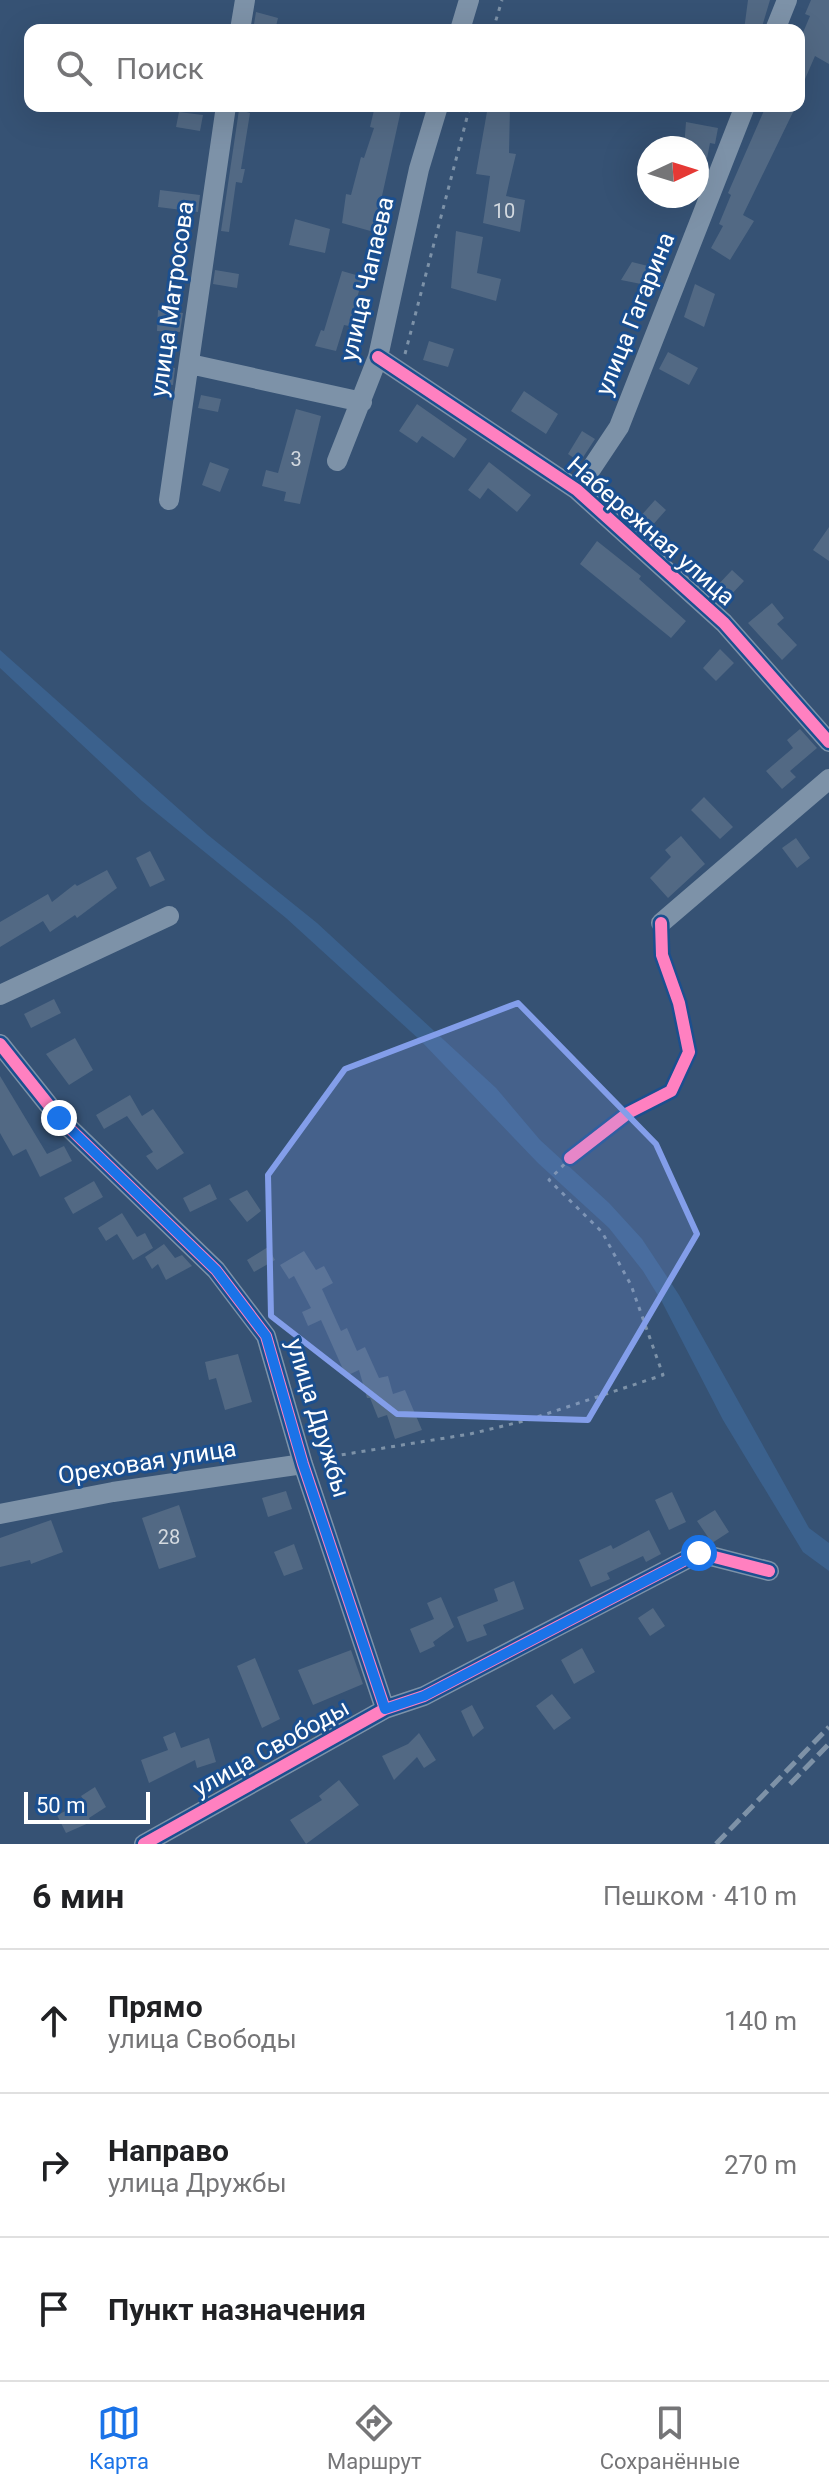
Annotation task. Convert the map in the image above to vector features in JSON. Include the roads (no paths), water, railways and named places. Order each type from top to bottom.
[{"type":"street","points":[[241,24],[245,0]]},
{"type":"street","points":[[462,24],[469,0]]},
{"type":"street","points":[[777,24],[787,0]]},
{"type":"street","name":"улица Матросова","points":[[169,500],[225,112]]},
{"type":"street","name":"улица Чапаева","points":[[337,461],[378,357],[419,169],[436,112]]},
{"type":"street","name":"улица Гагарина","points":[[577,490],[619,427],[743,112]]},
{"type":"street","name":"Набережная улица","points":[[378,357],[577,490],[724,623],[829,742]]},
{"type":"street","points":[[190,364],[362,402]]},
{"type":"street","points":[[661,923],[829,779]]},
{"type":"street","points":[[0,995],[169,916]]},
{"type":"street","name":"улица Дружбы","points":[[0,1044],[59,1118],[216,1270],[266,1336],[303,1464],[385,1709]]},
{"type":"street","name":"Ореховая улица","points":[[0,1514],[113,1492],[303,1464]]},
{"type":"street","name":"улица Свободы","points":[[144,1844],[385,1709],[424,1696],[699,1553],[769,1571]]},
{"type":"water","points":[[0,650],[208,835],[317,923],[496,1088],[540,1140],[609,1203],[642,1239],[679,1295],[809,1528],[829,1543],[829,1571],[803,1552],[723,1420],[662,1302],[643,1271],[609,1228],[538,1163],[421,1041],[286,918],[142,801],[0,668]]},
{"type":"railway","points":[[716,1844],[829,1727]]},
{"type":"railway","points":[[790,1784],[829,1744]]}]
